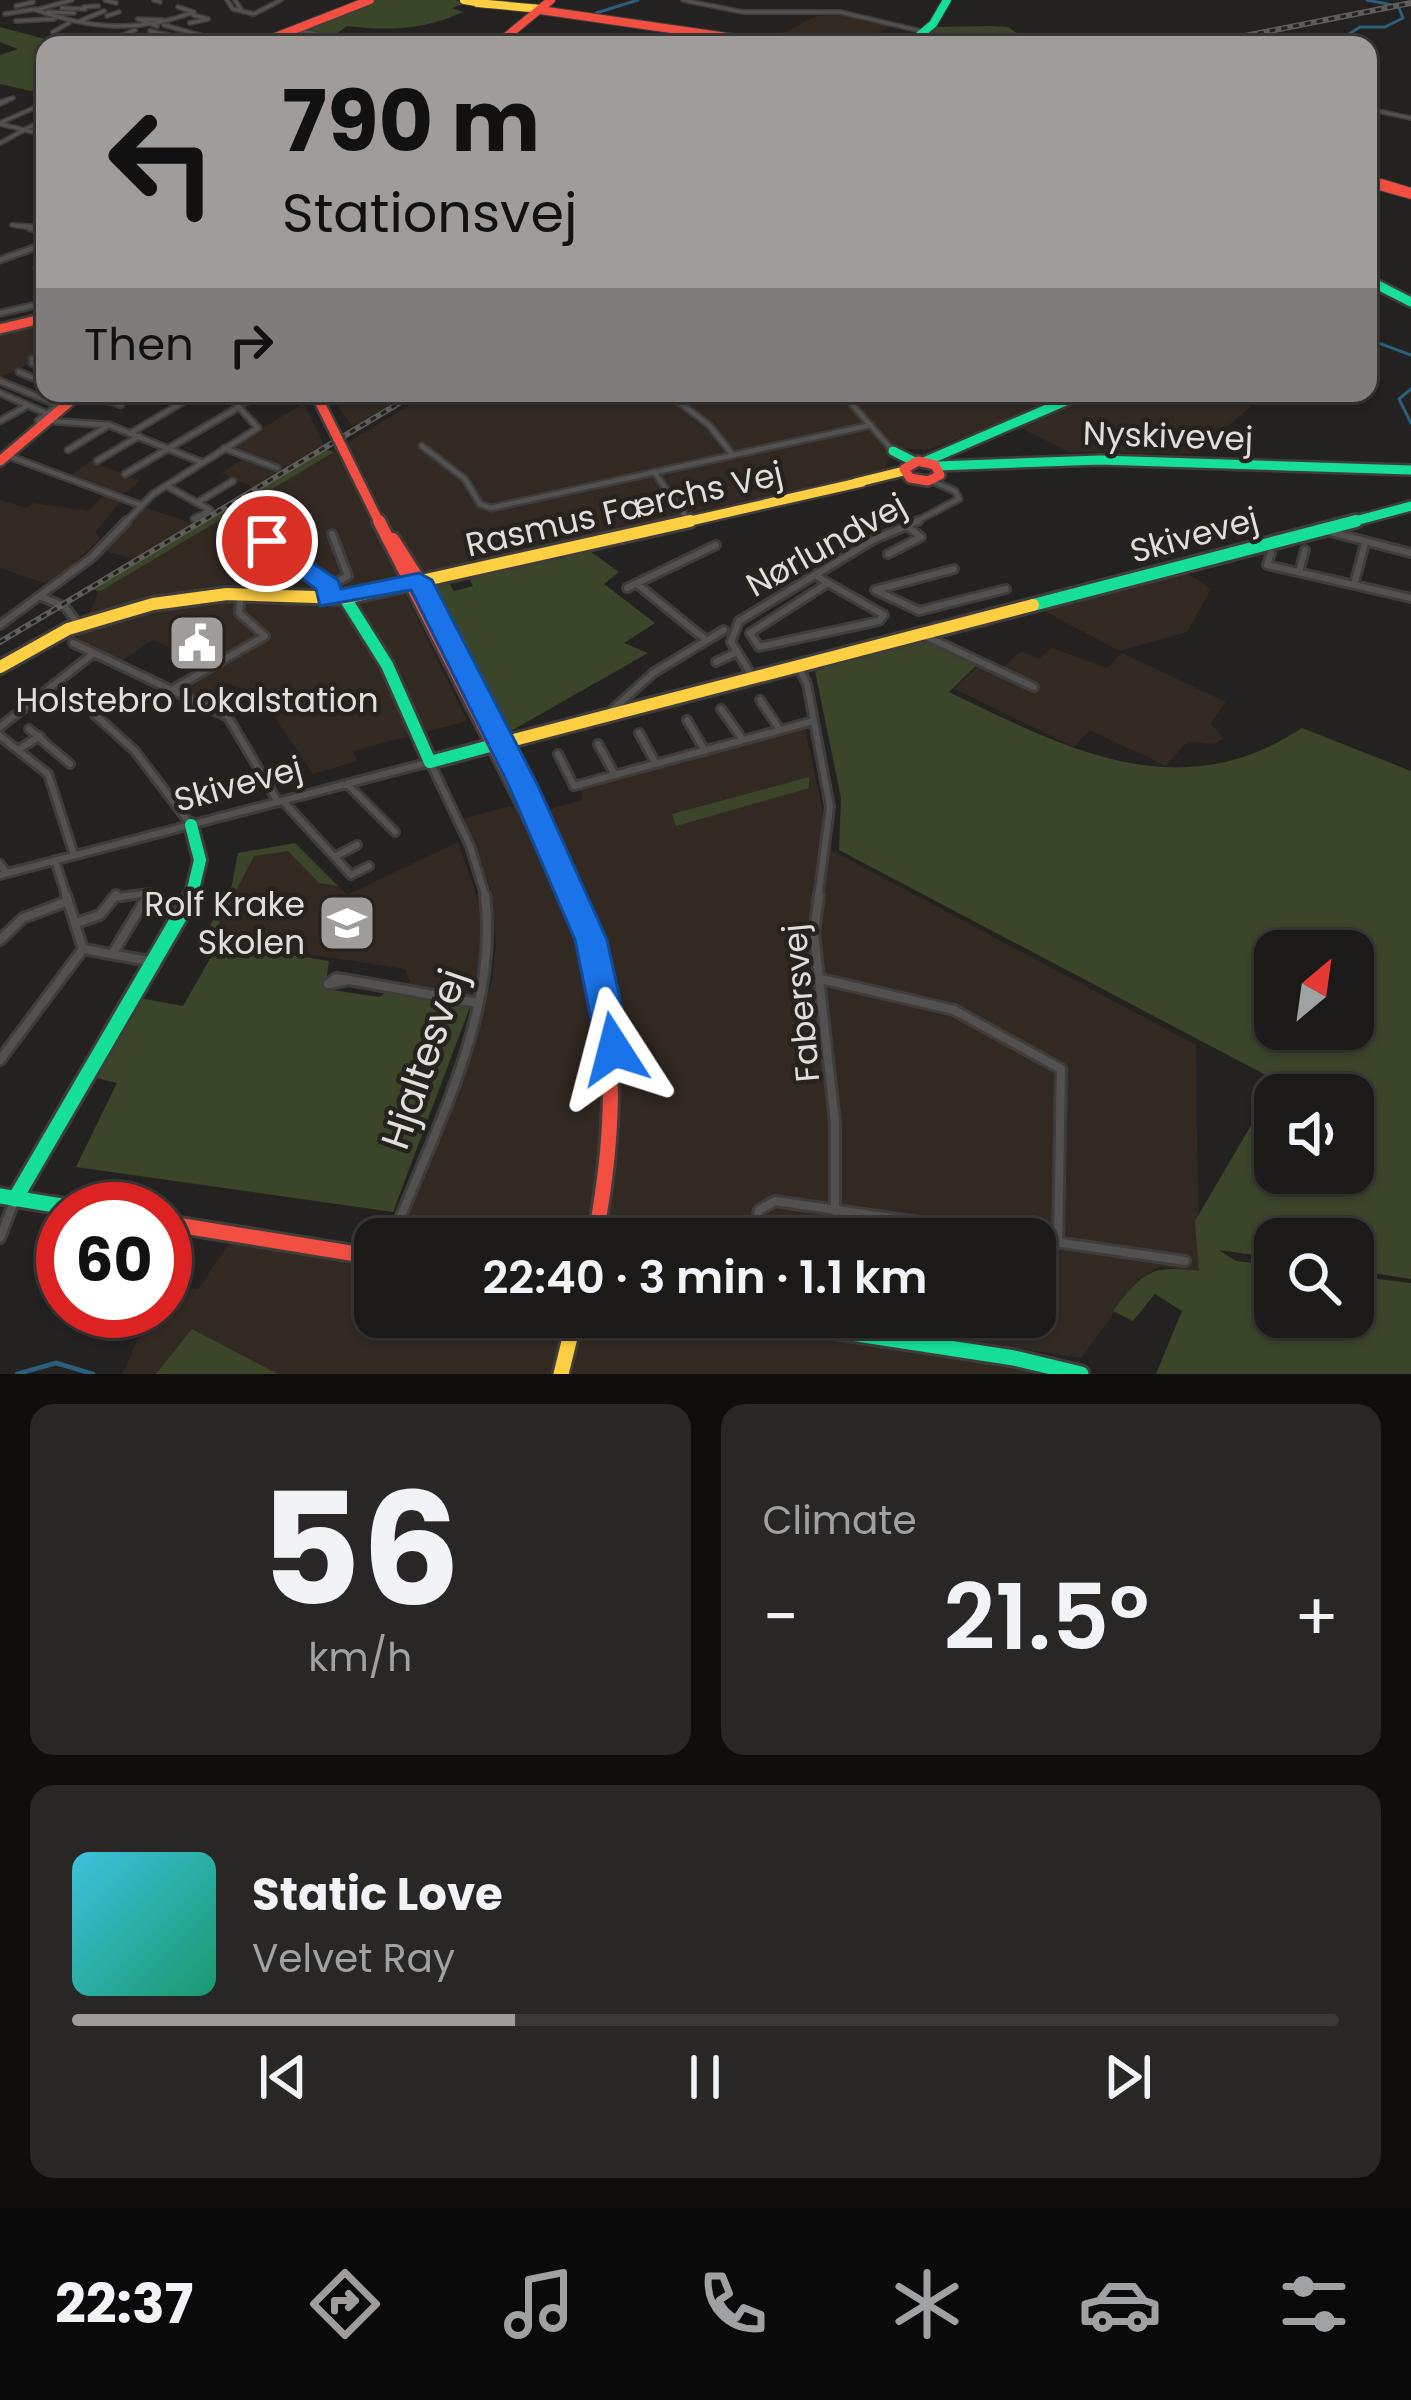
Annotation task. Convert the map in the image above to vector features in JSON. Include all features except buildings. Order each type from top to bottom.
[{"type":"main road","points":[[279,36],[358,1]]},
{"type":"main road","points":[[471,1],[722,36]]},
{"type":"main road","points":[[917,36],[945,4]]},
{"type":"main road","points":[[507,36],[537,9]]},
{"type":"main road","points":[[504,36],[537,9],[706,36]]},
{"type":"main road","points":[[1377,184],[1411,194]]},
{"type":"main road","points":[[1377,285],[1411,302]]},
{"type":"main road","points":[[0,329],[36,320]]},
{"type":"main road","points":[[3,458],[65,402]]},
{"type":"main road","points":[[320,402],[591,940],[612,1026],[616,1142],[600,1218]]},
{"type":"main road","name":"Rasmus Færchs Vej","points":[[0,667],[79,625],[178,599],[329,593],[344,598],[925,468],[1059,402]]},
{"type":"main road","points":[[893,451],[925,468]]},
{"type":"main road","name":"Nyskivevej","points":[[925,468],[1100,460],[1411,470]]},
{"type":"main road","name":"Skivevej","points":[[430,762],[1411,506]]},
{"type":"main road","points":[[344,598],[387,664],[430,762]]},
{"type":"main road","points":[[15,1199],[198,881],[200,860],[191,825]]},
{"type":"main road","points":[[0,1196],[36,1202]]},
{"type":"main road","points":[[192,1227],[354,1254]]},
{"type":"main road","points":[[561,1374],[570,1338]]},
{"type":"main road","points":[[884,1338],[1014,1358],[1081,1374]]},
{"type":"street","points":[[226,0],[254,14],[281,0]]},
{"type":"street","points":[[236,0],[244,10]]},
{"type":"street","points":[[683,0],[743,12],[840,12],[923,32]]},
{"type":"street","points":[[5,14],[18,5],[61,1],[119,12]]},
{"type":"street","points":[[53,32],[116,3]]},
{"type":"street","points":[[35,5],[44,13],[75,22],[172,36]]},
{"type":"street","points":[[44,13],[77,5]]},
{"type":"street","points":[[161,22],[194,12],[178,7]]},
{"type":"street","points":[[244,10],[262,8]]},
{"type":"street","points":[[59,10],[74,14]]},
{"type":"street","points":[[148,14],[138,19],[207,36]]},
{"type":"street","points":[[189,14],[208,19],[190,23]]},
{"type":"street","points":[[146,30],[172,16]]},
{"type":"street","points":[[36,20],[58,17]]},
{"type":"street","points":[[120,36],[138,29]]},
{"type":"street","points":[[295,30],[327,36]]},
{"type":"street","points":[[115,32],[125,34]]},
{"type":"street","points":[[0,126],[36,108]]},
{"type":"street","points":[[1377,111],[1411,118]]},
{"type":"street","points":[[0,143],[36,124]]},
{"type":"street","points":[[0,126],[36,133]]},
{"type":"street","points":[[0,260],[36,247]]},
{"type":"street","points":[[0,314],[36,305]]},
{"type":"street","points":[[19,372],[36,379]]},
{"type":"street","points":[[0,381],[36,396]]},
{"type":"street","points":[[0,393],[46,418],[109,425],[201,462]]},
{"type":"street","points":[[46,418],[58,405],[51,402]]},
{"type":"street","points":[[108,402],[121,405]]},
{"type":"street","points":[[97,461],[184,402]]},
{"type":"street","points":[[0,625],[91,558],[165,485],[258,428],[234,402]]},
{"type":"street","points":[[125,474],[248,402]]},
{"type":"street","points":[[679,402],[709,425],[733,455]]},
{"type":"street","points":[[850,402],[893,451]]},
{"type":"street","points":[[0,421],[26,406]]},
{"type":"street","points":[[422,446],[465,479],[480,504],[491,508],[871,424]]},
{"type":"street","points":[[68,450],[109,425]]},
{"type":"street","points":[[224,448],[277,469]]},
{"type":"street","points":[[3,458],[140,505]]},
{"type":"street","name":"Nørlundvej","points":[[737,652],[731,635],[739,621],[815,574],[953,505],[959,499],[955,491],[925,468]]},
{"type":"street","points":[[654,472],[688,519]]},
{"type":"street","points":[[198,502],[233,481]]},
{"type":"street","points":[[165,485],[210,510],[194,519]]},
{"type":"street","points":[[889,554],[921,537],[906,525]]},
{"type":"street","points":[[1324,529],[1411,553]]},
{"type":"street","points":[[267,541],[329,593],[347,576],[332,534]]},
{"type":"street","points":[[1394,549],[1397,536]]},
{"type":"street","points":[[1354,585],[1365,543]]},
{"type":"street","points":[[628,588],[716,545]]},
{"type":"street","points":[[1299,572],[1305,550]]},
{"type":"street","points":[[1271,553],[1267,565],[1411,598]]},
{"type":"street","points":[[940,629],[919,611],[875,590],[954,569]]},
{"type":"street","points":[[815,574],[829,582],[884,615],[796,643],[759,647],[750,633],[829,582]]},
{"type":"street","points":[[637,584],[706,640]]},
{"type":"street","points":[[919,611],[1006,589]]},
{"type":"street","points":[[173,689],[266,636],[239,613],[242,595]]},
{"type":"street","points":[[40,596],[65,607],[79,625]]},
{"type":"street","points":[[609,715],[652,673],[724,630]]},
{"type":"street","points":[[920,634],[1034,687]]},
{"type":"street","points":[[73,643],[228,717],[280,802],[351,875],[369,866]]},
{"type":"street","points":[[716,662],[737,652],[754,677]]},
{"type":"street","points":[[0,727],[94,653]]},
{"type":"street","name":"Fabersvej","points":[[798,666],[807,684],[810,722],[830,807],[816,900],[817,978],[832,1080],[835,1210]]},
{"type":"street","points":[[760,700],[780,730]]},
{"type":"street","points":[[721,709],[742,740]]},
{"type":"street","points":[[95,715],[135,751],[191,825]]},
{"type":"street","points":[[687,720],[705,751]]},
{"type":"street","points":[[559,754],[574,786],[810,722]]},
{"type":"street","points":[[29,729],[70,764]]},
{"type":"street","points":[[639,733],[656,764]]},
{"type":"street","points":[[0,736],[48,774],[74,855]]},
{"type":"street","points":[[19,749],[40,736]]},
{"type":"street","points":[[598,744],[615,775]]},
{"type":"street","name":"Skivevej","points":[[3,874],[430,762]]},
{"type":"street","name":"Hjaltesvej","points":[[400,1218],[478,1003],[490,949],[486,897],[430,762]]},
{"type":"street","points":[[347,784],[394,832]]},
{"type":"street","points":[[334,857],[357,845]]},
{"type":"street","points":[[56,860],[83,949]]},
{"type":"street","points":[[0,863],[3,874]]},
{"type":"street","points":[[76,922],[100,915],[117,893],[148,893],[113,953]]},
{"type":"street","points":[[0,940],[23,918],[68,901]]},
{"type":"street","points":[[83,949],[152,961]]},
{"type":"street","points":[[0,1060],[83,949]]},
{"type":"street","points":[[817,978],[954,1010],[1061,1069],[1058,1242]]},
{"type":"street","points":[[349,980],[478,1003]]},
{"type":"street","points":[[0,1238],[15,1199]]},
{"type":"street","points":[[757,1218],[767,1202],[1186,1262]]},
{"type":"shaded area","points":[[824,12],[891,26],[873,36],[783,33]]},
{"type":"shaded area","points":[[36,324],[36,360],[0,378],[0,333]]},
{"type":"shaded area","points":[[336,402],[394,402],[352,427]]},
{"type":"shaded area","points":[[415,402],[1242,402],[1252,406],[1193,454],[1069,452],[1007,421],[930,449],[902,449],[890,456],[883,471],[397,577],[467,721],[353,751],[357,761],[313,774],[262,699],[228,683],[205,701],[171,684],[205,664],[152,640],[121,662],[77,640],[99,592]]},
{"type":"shaded area","points":[[304,403],[324,444],[252,487],[222,473],[243,458],[225,451]]},
{"type":"shaded area","points":[[90,461],[140,481],[120,496],[123,498],[96,532],[100,539],[50,585],[0,568],[0,500],[26,508],[33,503],[89,511],[105,493],[67,478]]},
{"type":"shaded area","points":[[143,507],[192,523],[133,559],[103,550]]},
{"type":"shaded area","points":[[1183,570],[1211,589],[1187,632],[1120,651],[1038,608]]},
{"type":"shaded area","points":[[1052,648],[1107,668],[1122,653],[1226,702],[1211,723],[1223,739],[1214,744],[1188,741],[1166,766],[1090,730],[1074,747],[954,689],[980,664],[997,673],[1021,651],[1039,659]]},
{"type":"shaded area","points":[[804,725],[831,850],[1196,1045],[1199,1272],[1160,1267],[1138,1279],[1081,1358],[960,1339],[957,1358],[1040,1374],[122,1374],[139,1338],[192,1338],[192,1288],[198,1289],[230,1242],[354,1262],[354,1338],[1056,1338],[1056,1218],[407,1218],[491,986],[496,945],[490,888],[463,819],[510,806],[544,811],[584,799],[579,788]]},
{"type":"shaded area","name":"Rolf Krake Skolen","points":[[458,842],[482,912],[482,957],[470,995],[411,984],[405,969],[203,938],[232,885],[238,853],[295,843],[347,895]]},
{"type":"green space","points":[[376,0],[466,3],[452,8],[463,12],[420,26],[347,26],[333,36],[301,29]]},
{"type":"green space","points":[[0,27],[36,37],[36,92],[0,84],[0,55],[18,49],[0,42]]},
{"type":"green space","points":[[937,27],[1008,27],[1021,36],[926,36]]},
{"type":"green space","points":[[325,449],[334,452],[99,592],[92,589]]},
{"type":"green space","points":[[584,547],[619,572],[604,584],[655,623],[624,643],[648,653],[511,731],[434,586],[448,581],[454,591],[473,586],[468,576]]},
{"type":"green space","points":[[923,639],[978,664],[949,692],[1037,733],[1124,762],[1212,765],[1256,752],[1302,728],[1411,771],[1411,1279],[1374,1273],[1374,1218],[1254,1218],[1254,1255],[1219,1250],[1236,1261],[1254,1263],[1254,1338],[1374,1338],[1374,1279],[1411,1283],[1411,1374],[1156,1374],[1182,1311],[1155,1294],[1133,1321],[1113,1311],[1148,1274],[1169,1269],[1199,1271],[1195,1221],[1254,1120],[1254,1194],[1374,1194],[1374,1074],[1264,1074],[839,850],[841,798],[815,671]]},
{"type":"green space","points":[[809,777],[809,788],[676,826],[672,814]]},
{"type":"green space","points":[[295,843],[338,886],[319,883],[288,851],[254,856],[216,929],[206,933],[232,885],[238,853]]},
{"type":"green space","points":[[219,943],[329,961],[325,989],[379,997],[389,991],[470,1007],[393,1212],[76,1167],[117,1083],[92,1077],[139,998],[183,1006]]},
{"type":"green space","points":[[192,1329],[278,1374],[156,1374],[185,1338],[192,1338]]},
{"type":"waterway","points":[[596,13],[638,0]]},
{"type":"waterway","points":[[1367,0],[1392,5]]},
{"type":"waterway","points":[[1346,36],[1360,27],[1385,27],[1403,18],[1399,8]]},
{"type":"waterway","points":[[1377,342],[1411,355]]},
{"type":"waterway","points":[[1411,389],[1399,399],[1411,423]]},
{"type":"waterway","points":[[17,1374],[56,1363],[93,1374]]},
{"type":"railway","points":[[1244,36],[1411,3]]},
{"type":"railway","points":[[0,642],[401,402]]},
{"type":"traffic: fast","points":[[919,36],[933,24],[947,0]]},
{"type":"traffic: fast","points":[[1377,285],[1411,302]]},
{"type":"traffic: fast","points":[[924,462],[1063,402]]},
{"type":"traffic: fast","points":[[893,451],[915,462]]},
{"type":"traffic: fast","points":[[937,466],[1100,460],[1411,470]]},
{"type":"traffic: fast","points":[[1033,605],[1411,506]]},
{"type":"traffic: fast","points":[[345,598],[387,665],[430,762],[490,746]]},
{"type":"traffic: fast","points":[[15,1199],[194,892],[200,860],[191,825]]},
{"type":"traffic: fast","points":[[0,1196],[36,1202]]},
{"type":"traffic: fast","points":[[884,1338],[1014,1358],[1081,1374]]},
{"type":"traffic: slow","points":[[464,0],[487,4]]},
{"type":"traffic: slow","points":[[477,3],[541,9]]},
{"type":"traffic: slow","points":[[855,483],[904,471]]},
{"type":"traffic: slow","points":[[0,667],[68,629],[153,604],[227,594],[345,598],[862,482]]},
{"type":"traffic: slow","points":[[502,743],[1033,605]]},
{"type":"traffic: slow","points":[[561,1374],[570,1338]]},
{"type":"traffic: jam","points":[[278,36],[370,0]]},
{"type":"traffic: jam","points":[[507,36],[551,0]]},
{"type":"traffic: jam","points":[[540,10],[720,36]]},
{"type":"traffic: jam","points":[[1377,182],[1411,192]]},
{"type":"traffic: jam","points":[[1377,186],[1411,195]]},
{"type":"traffic: jam","points":[[0,329],[36,320]]},
{"type":"traffic: jam","points":[[0,461],[69,402]]},
{"type":"traffic: jam","points":[[320,402],[335,433]]},
{"type":"traffic: jam","points":[[335,433],[342,447]]},
{"type":"traffic: jam","points":[[342,447],[455,678],[553,861],[587,939],[609,1020],[614,1075],[609,1157],[599,1218]]},
{"type":"traffic: jam","points":[[918,461],[935,465],[940,475],[928,481],[910,478],[904,469],[918,461]]},
{"type":"traffic: jam","points":[[393,539],[419,580],[532,808]]},
{"type":"traffic: jam","points":[[192,1227],[354,1254]]},
{"type":"place","name":"Holstebro Lokalstation","points":[[197,643]]},
{"type":"place","name":"Rolf Krake Skolen","points":[[347,923]]},
{"type":"route","points":[[267,541],[328,586],[329,600],[419,580],[523,784],[591,940],[614,1049]]}]
